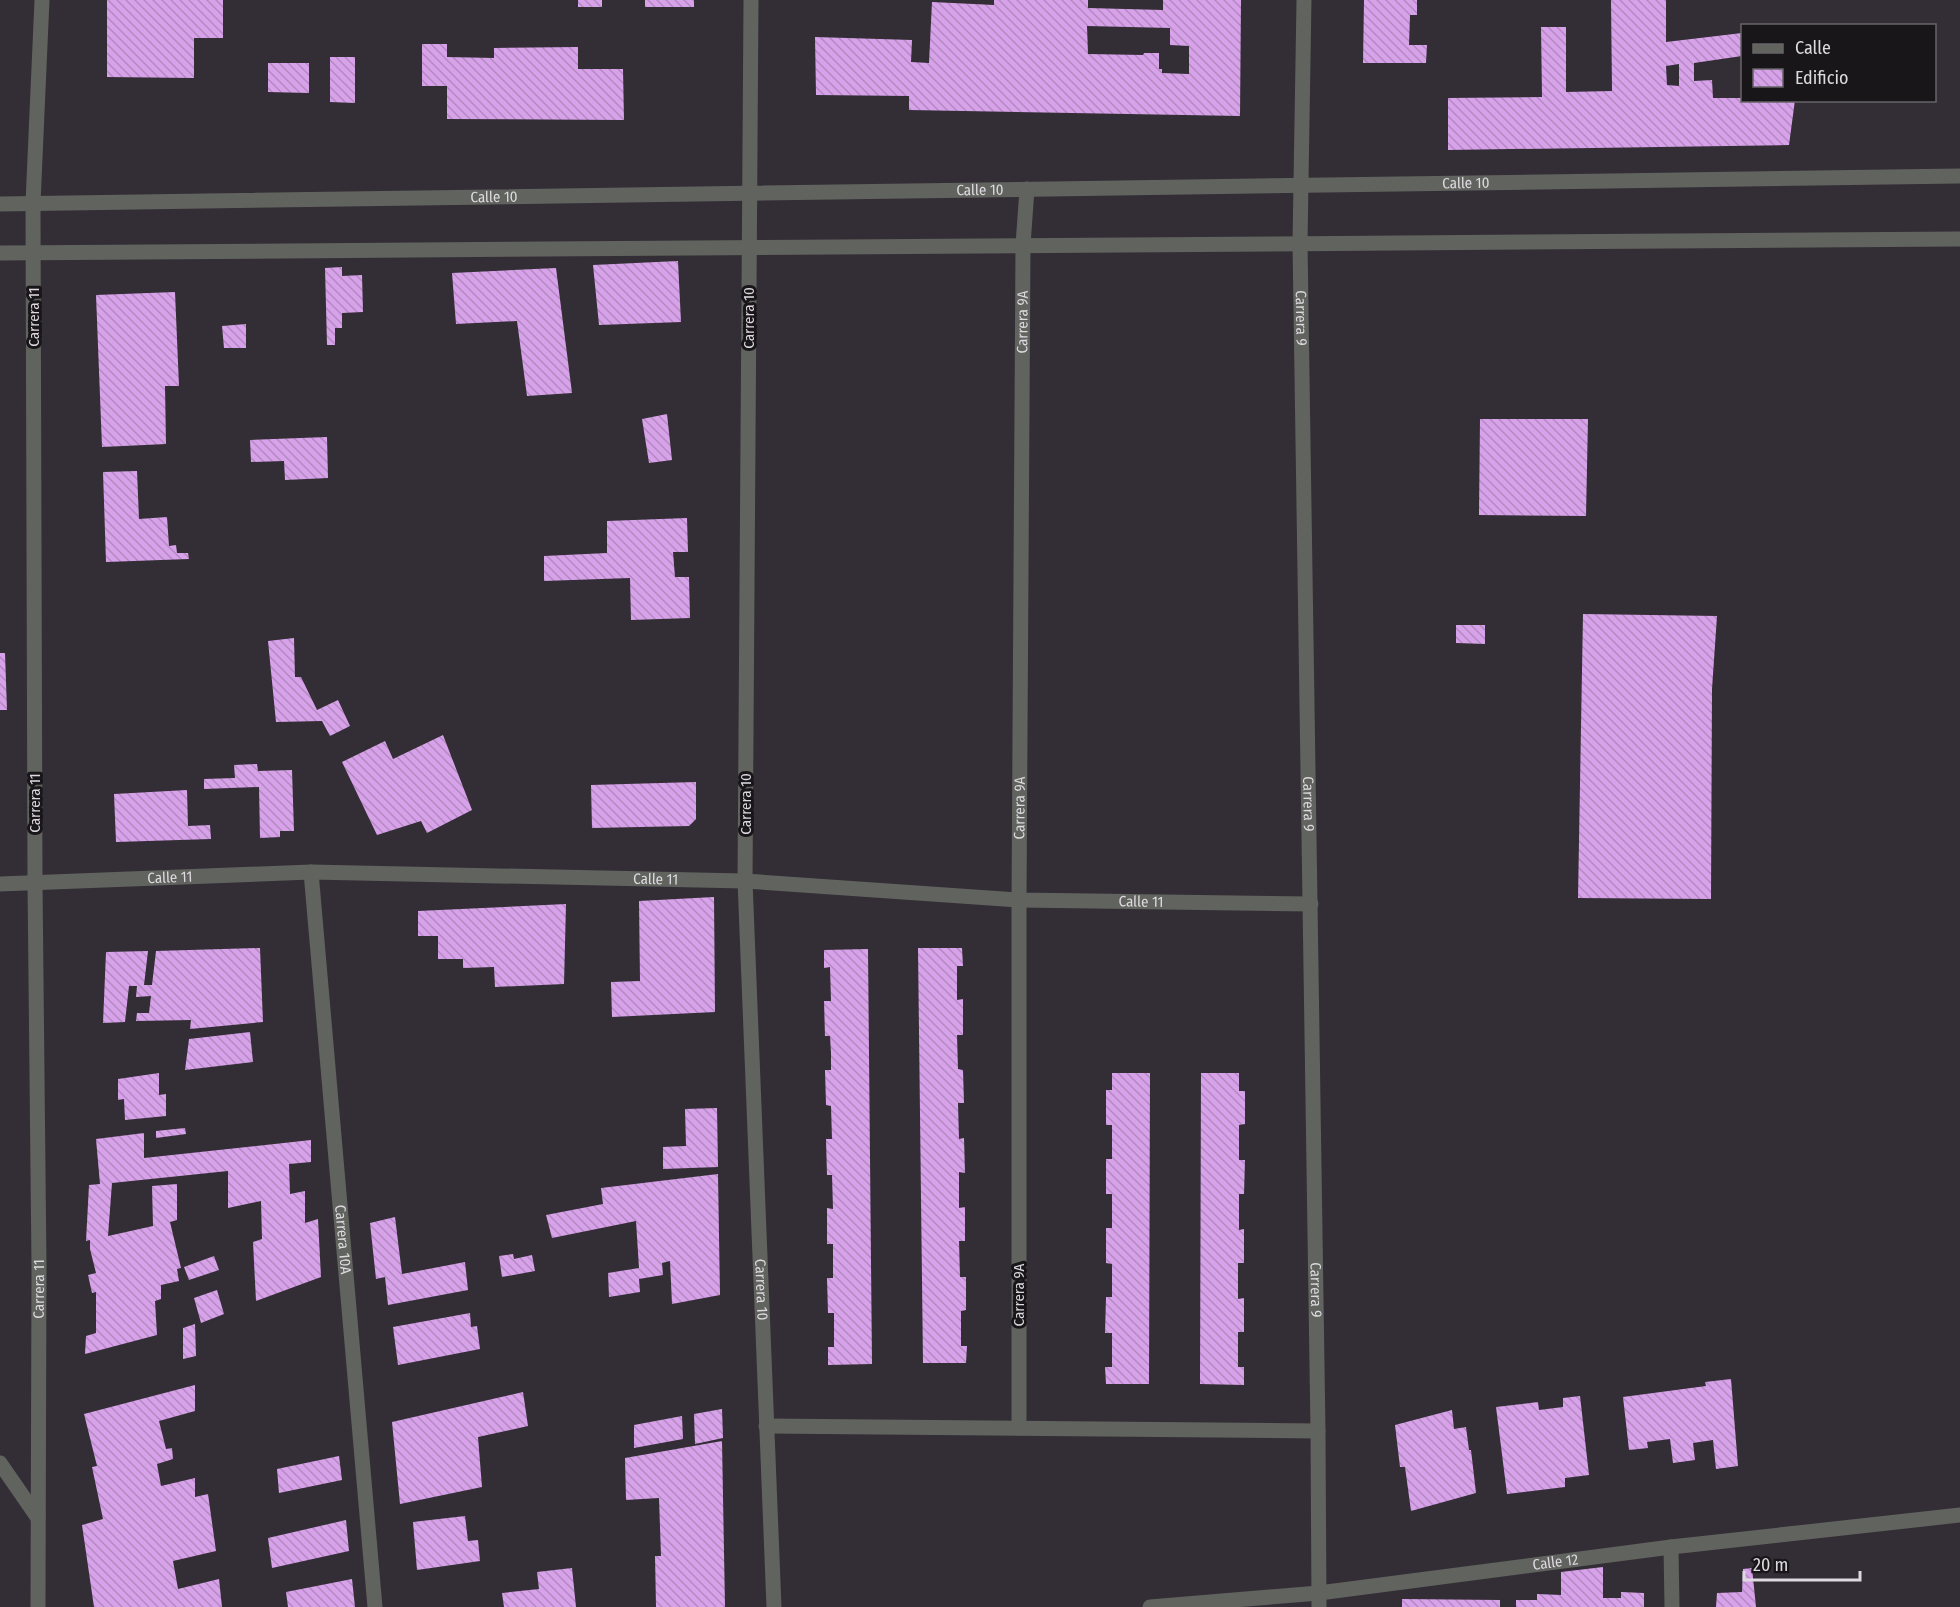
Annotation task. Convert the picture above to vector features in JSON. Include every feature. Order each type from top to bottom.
[{"type":"street","name":"Carrera 11","points":[[38,1607],[39,1266],[35,882],[33,203],[42,0]]},
{"type":"street","name":"Carrera 10","points":[[751,0],[745,880],[774,1607]]},
{"type":"street","name":"Carrera 9","points":[[1304,0],[1300,243],[1319,1600]]},
{"type":"street","name":"Calle 10","points":[[0,204],[1960,176]]},
{"type":"street","name":"Carrera 9A","points":[[1019,1428],[1023,245],[1028,189]]},
{"type":"street","points":[[0,253],[1960,238]]},
{"type":"street","name":"Calle 11","points":[[0,884],[311,872],[745,880],[1019,900],[1311,904]]},
{"type":"street","name":"Carrera 10A","points":[[311,872],[375,1607]]},
{"type":"street","points":[[766,1426],[1318,1431]]},
{"type":"street","points":[[0,1463],[38,1518]]},
{"type":"street","name":"Calle 12","points":[[1150,1607],[1319,1600],[1671,1547],[1960,1515]]},
{"type":"street","points":[[1671,1547],[1672,1607]]},
{"type":"building","points":[[107,0],[223,0],[223,38],[194,38],[194,78],[107,77]]},
{"type":"building","points":[[578,0],[602,0],[602,7],[578,7]]},
{"type":"building","points":[[645,0],[694,0],[694,7],[645,7]]},
{"type":"building","points":[[994,0],[1088,0],[1088,8],[1163,10],[1163,0],[1241,0],[1240,116],[909,110],[909,96],[816,95],[815,37],[912,40],[911,62],[929,63],[932,2],[994,5]],"holes":[[[1087,26],[1170,28],[1170,45],[1189,46],[1189,74],[1162,73],[1162,69],[1159,69],[1159,53],[1088,54]]]},
{"type":"building","points":[[1364,0],[1417,0],[1417,15],[1410,15],[1409,45],[1427,45],[1426,63],[1363,63]]},
{"type":"building","points":[[1611,0],[1666,0],[1666,42],[1741,33],[1741,56],[1694,63],[1694,81],[1712,80],[1713,98],[1741,98],[1741,102],[1795,102],[1789,145],[1448,150],[1448,98],[1542,97],[1541,27],[1566,27],[1566,92],[1612,91]],"holes":[[[1679,64],[1679,86],[1667,85],[1666,66]]]},
{"type":"building","points":[[422,44],[447,44],[447,57],[494,58],[494,48],[578,47],[578,69],[623,69],[624,120],[447,119],[447,86],[422,86]]},
{"type":"building","points":[[330,57],[355,57],[355,103],[330,102]]},
{"type":"building","points":[[268,63],[309,63],[309,93],[268,92]]},
{"type":"building","points":[[678,261],[681,322],[599,325],[593,265]]},
{"type":"building","points":[[342,267],[342,276],[362,275],[363,312],[342,313],[342,328],[335,328],[335,345],[327,345],[325,268]]},
{"type":"building","points":[[556,268],[572,393],[527,396],[517,321],[456,324],[452,273]]},
{"type":"building","points":[[175,292],[179,386],[165,386],[166,444],[102,447],[96,295]]},
{"type":"building","points":[[246,324],[246,348],[224,348],[222,326]]},
{"type":"building","points":[[667,414],[672,460],[649,463],[642,419]]},
{"type":"building","points":[[1480,419],[1588,419],[1586,516],[1479,515]]},
{"type":"building","points":[[327,437],[328,478],[285,480],[284,461],[251,462],[250,440]]},
{"type":"building","points":[[137,471],[139,519],[167,517],[169,546],[176,545],[177,553],[188,553],[189,559],[106,562],[103,472]]},
{"type":"building","points":[[687,518],[688,552],[673,552],[675,577],[689,577],[690,618],[631,620],[630,578],[544,581],[544,556],[607,553],[607,521]]},
{"type":"building","points":[[1583,614],[1717,616],[1712,689],[1711,899],[1578,898]]},
{"type":"building","points":[[1456,625],[1485,625],[1485,644],[1456,643]]},
{"type":"building","points":[[294,638],[295,677],[301,677],[317,710],[338,700],[350,726],[330,736],[322,721],[276,722],[268,641]]},
{"type":"building","points":[[0,653],[5,653],[7,710],[0,710]]},
{"type":"building","points":[[443,735],[472,810],[427,833],[421,821],[377,835],[342,762],[385,741],[393,759]]},
{"type":"building","points":[[257,764],[258,771],[292,770],[294,831],[280,831],[280,837],[260,838],[259,787],[204,789],[204,779],[235,778],[234,765]]},
{"type":"building","points":[[696,782],[696,819],[689,826],[592,828],[591,785]]},
{"type":"building","points":[[187,790],[188,826],[210,825],[211,839],[116,842],[114,794]]},
{"type":"building","points":[[714,897],[715,1012],[612,1017],[611,982],[640,981],[639,901]]},
{"type":"building","points":[[566,904],[564,984],[495,987],[494,967],[463,968],[463,959],[438,959],[438,936],[418,936],[418,911]]},
{"type":"building","points":[[260,948],[263,1022],[190,1029],[191,1020],[136,1021],[137,1013],[149,1013],[151,996],[136,997],[137,986],[129,986],[125,1022],[103,1023],[106,952],[148,951],[144,985],[152,985],[156,951]]},
{"type":"building","points":[[918,948],[962,948],[963,966],[957,966],[957,1000],[963,999],[963,1035],[957,1035],[958,1069],[963,1070],[964,1103],[958,1103],[959,1139],[964,1138],[965,1173],[959,1172],[959,1208],[965,1207],[965,1241],[959,1241],[960,1277],[966,1277],[966,1310],[961,1311],[961,1346],[967,1346],[966,1363],[923,1363]]},
{"type":"building","points":[[868,949],[872,1364],[828,1365],[828,1347],[834,1347],[834,1313],[828,1313],[827,1278],[833,1278],[833,1244],[827,1244],[827,1208],[833,1209],[832,1175],[827,1175],[826,1139],[832,1139],[831,1106],[826,1105],[825,1070],[831,1070],[831,1053],[830,1036],[825,1036],[824,1001],[831,1001],[830,967],[824,968],[824,950]]},
{"type":"building","points":[[250,1032],[253,1062],[185,1070],[189,1039]]},
{"type":"building","points":[[159,1073],[159,1095],[166,1094],[166,1116],[125,1120],[124,1099],[118,1100],[118,1079]]},
{"type":"building","points":[[1112,1073],[1150,1073],[1149,1384],[1106,1384],[1105,1367],[1112,1367],[1112,1333],[1105,1333],[1106,1297],[1112,1297],[1112,1264],[1106,1263],[1106,1228],[1112,1228],[1112,1194],[1106,1194],[1106,1159],[1112,1159],[1112,1125],[1106,1125],[1106,1090],[1112,1090]]},
{"type":"building","points":[[1201,1073],[1239,1073],[1239,1091],[1245,1091],[1245,1124],[1239,1125],[1239,1160],[1245,1160],[1244,1194],[1239,1194],[1239,1230],[1244,1229],[1244,1263],[1238,1263],[1238,1299],[1244,1298],[1244,1332],[1238,1332],[1238,1367],[1244,1367],[1244,1385],[1200,1384]]},
{"type":"building","points":[[717,1108],[718,1167],[663,1169],[663,1147],[686,1146],[685,1109]]},
{"type":"building","points":[[185,1128],[186,1134],[156,1138],[156,1131]]},
{"type":"building","points":[[144,1133],[144,1158],[311,1140],[311,1162],[289,1164],[290,1194],[305,1191],[305,1223],[318,1219],[321,1277],[256,1301],[253,1242],[262,1239],[261,1201],[228,1208],[228,1171],[112,1183],[108,1236],[153,1226],[152,1186],[177,1184],[177,1220],[170,1222],[181,1268],[177,1269],[179,1281],[161,1285],[161,1299],[155,1301],[157,1335],[85,1354],[86,1336],[96,1333],[96,1292],[92,1293],[88,1275],[96,1273],[90,1240],[86,1241],[89,1185],[100,1184],[96,1139]]},
{"type":"building","points":[[718,1174],[720,1295],[672,1304],[670,1261],[662,1263],[663,1275],[639,1279],[640,1292],[609,1297],[608,1273],[639,1268],[636,1221],[552,1238],[546,1215],[603,1204],[601,1188]]},
{"type":"building","points":[[395,1217],[402,1274],[465,1262],[468,1290],[388,1305],[385,1277],[376,1279],[370,1223]]},
{"type":"building","points":[[513,1254],[514,1259],[532,1255],[535,1271],[502,1277],[499,1256]]},
{"type":"building","points":[[214,1256],[219,1270],[189,1280],[184,1267]]},
{"type":"building","points":[[217,1290],[224,1314],[201,1323],[194,1298]]},
{"type":"building","points":[[470,1313],[471,1327],[477,1326],[480,1349],[398,1365],[393,1327]]},
{"type":"building","points":[[195,1324],[196,1356],[183,1359],[183,1328]]},
{"type":"building","points":[[1731,1379],[1738,1466],[1716,1469],[1713,1440],[1693,1443],[1695,1460],[1673,1463],[1670,1439],[1647,1442],[1648,1448],[1629,1450],[1623,1397],[1706,1386],[1705,1382]]},
{"type":"building","points":[[195,1385],[195,1411],[159,1421],[166,1449],[172,1448],[173,1459],[157,1464],[161,1486],[195,1478],[195,1497],[208,1494],[216,1551],[173,1561],[178,1589],[219,1579],[222,1607],[94,1607],[82,1525],[103,1519],[92,1467],[97,1466],[84,1414]]},
{"type":"building","points":[[523,1392],[528,1426],[478,1437],[482,1487],[400,1504],[392,1422]]},
{"type":"building","points":[[1580,1396],[1589,1475],[1565,1478],[1565,1487],[1507,1494],[1496,1407],[1538,1402],[1539,1410],[1563,1407],[1563,1398]]},
{"type":"building","points":[[722,1409],[723,1438],[695,1444],[694,1414]]},
{"type":"building","points":[[1452,1410],[1454,1429],[1466,1427],[1476,1493],[1411,1511],[1405,1467],[1400,1467],[1395,1425]]},
{"type":"building","points":[[682,1416],[683,1439],[634,1448],[634,1425]]},
{"type":"building","points":[[722,1441],[725,1607],[656,1607],[655,1556],[661,1556],[659,1498],[626,1500],[625,1458]]},
{"type":"building","points":[[339,1456],[342,1480],[279,1493],[277,1469]]},
{"type":"building","points":[[465,1516],[468,1541],[478,1540],[480,1561],[417,1570],[413,1522]]},
{"type":"building","points":[[346,1520],[349,1551],[272,1568],[268,1538]]},
{"type":"building","points":[[1603,1567],[1603,1598],[1621,1598],[1621,1592],[1644,1593],[1644,1607],[1516,1607],[1516,1600],[1537,1600],[1537,1594],[1561,1595],[1561,1572]]},
{"type":"building","points":[[572,1568],[576,1607],[504,1607],[502,1593],[539,1589],[537,1572]]},
{"type":"building","points":[[1752,1568],[1756,1607],[1716,1607],[1717,1593],[1742,1592],[1743,1569]]},
{"type":"building","points":[[352,1579],[355,1607],[288,1607],[286,1592]]},
{"type":"building","points":[[1402,1599],[1500,1600],[1500,1607],[1402,1607]]}]
